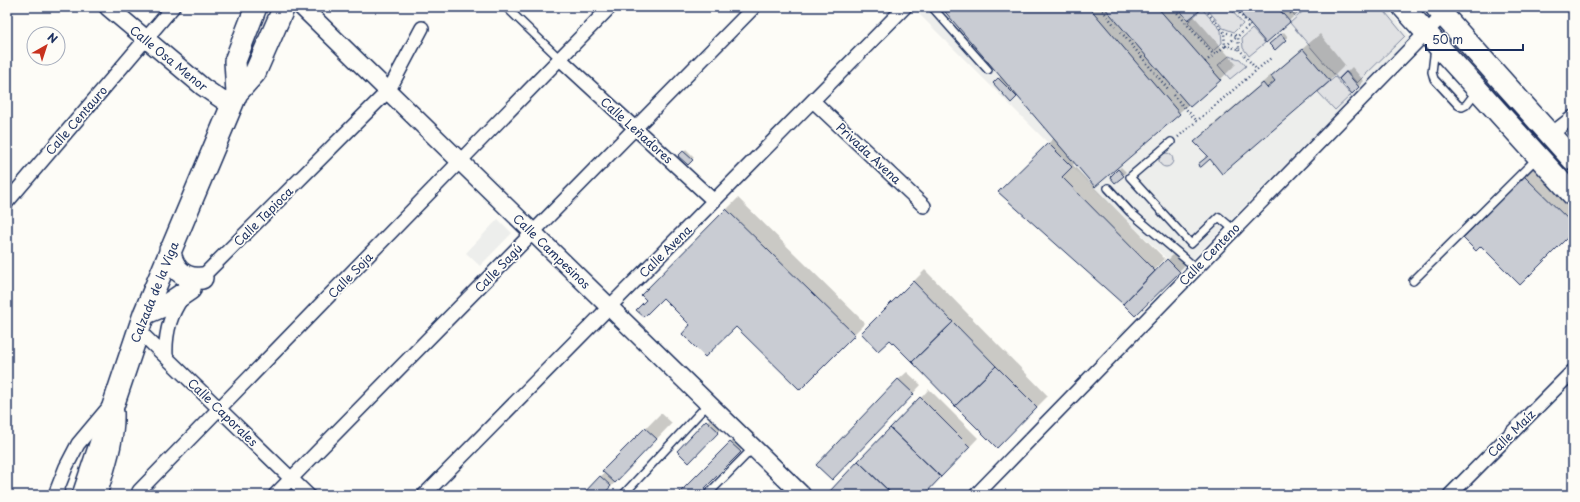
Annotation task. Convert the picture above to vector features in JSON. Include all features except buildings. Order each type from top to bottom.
[{"type":"main road","name":"Calzada de la Viga","points":[[234,100],[236,61],[256,7]]},
{"type":"main road","name":"Calzada de la Viga","points":[[83,495],[141,322],[170,250],[234,100],[255,73],[284,7]]},
{"type":"main road","points":[[1403,7],[1430,39],[1573,194]]},
{"type":"main road","points":[[1440,11],[1573,160]]},
{"type":"main road","points":[[1471,83],[1483,60]]},
{"type":"main road","points":[[141,322],[196,284],[191,278],[182,273],[173,263],[170,250]]},
{"type":"street","name":"Calle Osa Menor","points":[[108,7],[203,87],[234,100]]},
{"type":"street","name":"Calle Centauro","points":[[7,202],[173,7]]},
{"type":"street","name":"Calle Campesinos","points":[[302,7],[389,90],[532,233],[802,495]]},
{"type":"street","name":"Calle Soja","points":[[139,491],[610,7]]},
{"type":"street","name":"Calle Sagú","points":[[275,495],[754,7]]},
{"type":"street","name":"Calle Avena","points":[[424,495],[905,7]]},
{"type":"street","name":"Calle Centeno","points":[[976,495],[1233,230],[1430,39],[1440,11]]},
{"type":"street","name":"Calle Tapioca","points":[[166,356],[166,333],[178,304],[196,284],[389,90],[422,28]]},
{"type":"street","name":"Calle Leñadores","points":[[560,59],[714,201]]},
{"type":"street","name":"Privada Avena","points":[[813,101],[924,206]]},
{"type":"street","points":[[1550,135],[1573,117]]},
{"type":"street","name":"Calle Caporales","points":[[141,322],[166,356],[308,495]]},
{"type":"street","name":"Calle Maíz","points":[[1450,495],[1573,371]]},
{"type":"street","points":[[55,495],[66,467],[78,444],[114,401]]},
{"type":"street","points":[[98,495],[114,435],[114,401]]},
{"type":"lane","points":[[506,7],[560,59]]},
{"type":"lane","points":[[932,7],[988,70]]},
{"type":"lane","points":[[1430,39],[1432,72],[1434,79],[1458,106],[1462,107],[1466,105],[1471,83]]},
{"type":"lane","points":[[1172,142],[1130,177],[1190,244],[1219,217],[1233,230]]},
{"type":"lane","points":[[1413,281],[1538,156]]},
{"type":"lane","points":[[1108,188],[1130,212],[1196,268]]},
{"type":"lane","points":[[623,495],[708,404]]},
{"type":"lane","points":[[707,495],[753,448]]},
{"type":"path","points":[[1100,7],[1115,26]]},
{"type":"path","points":[[1172,7],[1214,55]]},
{"type":"path","points":[[1205,62],[1250,26],[1234,7]]},
{"type":"path","points":[[1285,7],[1292,16]]},
{"type":"path","points":[[1208,13],[1224,32],[1238,36]]},
{"type":"path","points":[[1120,32],[1168,89]]},
{"type":"path","points":[[1224,32],[1225,46]]},
{"type":"path","points":[[1238,36],[1239,49],[1257,70]]},
{"type":"path","points":[[1225,46],[1239,49]]},
{"type":"path","points":[[1172,142],[1272,57]]},
{"type":"path","points":[[1173,95],[1197,121]]},
{"type":"shaded area","points":[[922,7],[1386,7],[1411,37],[1180,272],[1072,167],[917,12]]},
{"type":"shaded area","points":[[1211,7],[1229,7],[1243,24],[1238,26],[1239,27],[1234,32],[1223,28],[1208,10]]},
{"type":"shaded area","points":[[1288,7],[1299,7],[1301,9],[1305,7],[1295,16]]},
{"type":"shaded area","points":[[1308,7],[1381,7],[1405,36],[1357,83],[1346,71],[1338,79],[1290,23]]},
{"type":"shaded area","points":[[1202,9],[1221,30],[1222,43],[1213,51],[1188,22]]},
{"type":"shaded area","points":[[1252,29],[1265,43],[1249,56],[1243,48],[1242,38]]},
{"type":"shaded area","points":[[1229,56],[1240,59],[1246,66],[1230,79],[1218,65]]},
{"type":"shaded area","points":[[1335,77],[1351,95],[1335,110],[1318,92]]},
{"type":"shaded area","points":[[1163,153],[1169,153],[1173,157],[1173,163],[1169,167],[1163,167],[1159,163],[1159,157]]},
{"type":"shaded area","points":[[498,219],[512,233],[480,266],[466,253]]}]
